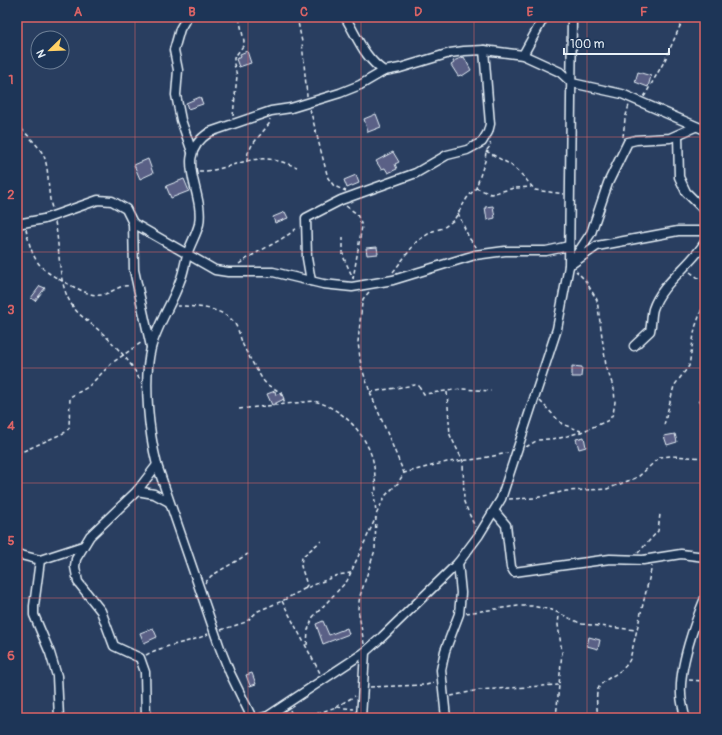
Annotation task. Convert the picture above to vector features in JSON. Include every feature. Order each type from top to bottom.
[{"type":"street","points":[[187,17],[180,29],[174,50],[178,70],[176,95],[181,120],[192,152],[191,170],[198,203],[199,220],[187,253],[181,280],[151,348],[147,383],[153,450],[169,502],[214,631],[230,673],[252,718]]},
{"type":"street","points":[[345,17],[360,46],[373,62],[384,71]]},
{"type":"street","points":[[523,55],[544,17]]},
{"type":"street","points":[[261,718],[268,716],[365,652],[458,563],[495,512],[501,499],[557,329],[569,266],[568,246],[572,82],[570,47],[572,17]]},
{"type":"street","points":[[192,152],[203,137],[210,132],[271,111],[307,103],[360,85],[384,71],[464,50],[484,50],[523,55],[560,72],[572,82],[622,94],[695,127],[705,130]]},
{"type":"street","points":[[311,281],[306,218],[341,200],[416,173],[452,152],[473,148],[482,142],[488,132],[490,124],[484,50]]},
{"type":"street","points":[[569,266],[591,233],[608,183],[628,142],[631,140],[663,139],[678,135],[695,127]]},
{"type":"street","points":[[678,135],[679,177],[689,196],[705,211]]},
{"type":"street","points":[[21,224],[53,215],[89,202],[105,200],[120,204],[126,209],[133,223],[134,262],[151,348]]},
{"type":"street","points":[[133,223],[215,270],[228,272],[273,272],[323,284],[352,287],[383,283],[483,253],[546,251],[568,246]]},
{"type":"street","points":[[569,266],[597,246],[670,232],[704,230]]},
{"type":"street","points":[[634,346],[650,330],[652,310],[658,296],[684,269],[705,242]]},
{"type":"street","points":[[146,718],[145,672],[140,658],[114,646],[101,610],[78,582],[75,567],[76,559],[83,546],[106,520],[137,491],[157,465]]},
{"type":"street","points":[[137,491],[154,494],[169,502]]},
{"type":"street","points":[[495,512],[506,525],[511,568],[514,572],[610,559],[630,560],[681,554],[705,557]]},
{"type":"street","points":[[17,554],[40,560],[83,546]]},
{"type":"street","points":[[40,560],[34,615],[50,653],[56,676],[59,718]]},
{"type":"street","points":[[446,718],[441,679],[444,655],[459,614],[461,593],[458,563]]},
{"type":"street","points":[[685,718],[680,693],[682,680],[705,598]]},
{"type":"street","points":[[361,715],[364,689],[365,652]]},
{"type":"path","points":[[232,124],[238,76],[234,64],[234,58],[243,46],[244,41],[239,17]]},
{"type":"path","points":[[296,17],[302,42],[308,93],[307,103],[312,112],[328,178],[334,186],[346,191]]},
{"type":"path","points":[[642,102],[665,60],[684,17]]},
{"type":"path","points":[[17,76],[19,81],[17,84]]},
{"type":"path","points":[[623,154],[621,148],[624,119],[633,98]]},
{"type":"path","points":[[247,162],[248,153],[252,145],[269,124],[271,111]]},
{"type":"path","points":[[17,122],[27,136],[34,141],[44,156],[48,193],[59,241],[60,264],[64,282],[74,308],[123,355],[136,371],[140,383]]},
{"type":"path","points":[[383,283],[422,236],[447,226],[476,188],[485,161],[486,151],[490,145],[488,132]]},
{"type":"path","points":[[486,151],[511,165],[524,176],[531,187],[538,191],[569,195]]},
{"type":"path","points":[[191,170],[214,171],[247,162],[269,159],[297,167]]},
{"type":"path","points":[[476,188],[494,194],[514,188],[531,187]]},
{"type":"path","points":[[341,200],[357,214],[362,226],[352,287]]},
{"type":"path","points":[[458,213],[469,238],[483,253]]},
{"type":"path","points":[[228,272],[266,246],[288,236],[306,218]]},
{"type":"path","points":[[21,224],[37,263],[42,269],[64,282],[95,295],[127,285],[139,293]]},
{"type":"path","points":[[343,237],[343,256],[353,278]]},
{"type":"path","points":[[376,514],[385,496],[398,483],[404,473],[439,464],[485,458],[502,453],[517,453],[538,440],[560,438],[581,432],[609,420],[613,414],[615,402],[614,389],[606,366],[597,300],[595,293],[585,280],[569,266]]},
{"type":"path","points":[[684,269],[705,283]]},
{"type":"path","points":[[370,292],[363,299],[358,342],[361,366],[370,392],[404,473]]},
{"type":"path","points":[[664,425],[674,386],[690,366],[695,328],[705,300]]},
{"type":"path","points":[[169,306],[206,309],[217,312],[233,321],[247,354],[263,380],[267,384],[277,389],[285,403]]},
{"type":"path","points":[[17,454],[66,432],[68,428],[70,397],[88,386],[112,363],[149,338]]},
{"type":"path","points":[[370,392],[415,385],[419,386],[423,393],[447,392],[462,389],[491,391]]},
{"type":"path","points":[[447,392],[450,434],[463,461],[464,502],[468,514],[479,535]]},
{"type":"path","points":[[535,397],[562,424],[581,432]]},
{"type":"path","points":[[239,409],[314,401],[324,403],[346,417],[355,425],[372,458],[376,491],[374,492],[376,514],[375,550],[360,596],[358,608],[365,652]]},
{"type":"path","points":[[698,401],[705,404]]},
{"type":"path","points":[[501,499],[535,498],[566,491],[607,489],[638,477],[660,457],[671,456],[705,458]]},
{"type":"path","points":[[630,560],[654,537],[658,531],[660,514]]},
{"type":"path","points":[[306,645],[308,630],[313,617],[327,600],[342,587],[376,518]]},
{"type":"path","points":[[304,589],[307,585],[301,566],[302,557],[321,541]]},
{"type":"path","points":[[199,589],[211,576],[248,554]]},
{"type":"path","points":[[596,718],[598,690],[605,682],[626,667],[654,558]]},
{"type":"path","points":[[140,658],[159,648],[190,640],[214,631],[226,630],[240,625],[258,612],[304,589],[338,575],[350,573]]},
{"type":"path","points":[[282,601],[306,645],[322,679]]},
{"type":"path","points":[[459,614],[518,606],[541,607],[582,624],[636,630]]},
{"type":"path","points":[[556,718],[562,652],[558,625],[559,614]]},
{"type":"path","points":[[304,718],[336,707],[364,689],[378,686],[426,685],[441,679]]},
{"type":"path","points":[[682,680],[705,681]]},
{"type":"path","points":[[443,698],[479,690],[558,685]]},
{"type":"path","points":[[336,707],[348,707],[361,715]]},
{"type":"building","points":[[247,51],[251,63],[239,67],[236,59],[241,57],[240,54]]},
{"type":"building","points":[[464,57],[471,70],[462,76],[458,76],[451,65],[454,63],[453,61]]},
{"type":"building","points":[[638,72],[651,76],[648,87],[635,82]]},
{"type":"building","points":[[200,97],[203,104],[188,109],[186,103]]},
{"type":"building","points":[[376,114],[381,127],[368,132],[364,119]]},
{"type":"building","points":[[393,152],[399,162],[395,164],[397,169],[388,173],[385,168],[381,169],[376,161]]},
{"type":"building","points":[[148,159],[153,173],[140,179],[134,165]]},
{"type":"building","points":[[356,175],[359,183],[347,188],[344,180]]},
{"type":"building","points":[[184,179],[189,191],[171,198],[166,186]]},
{"type":"building","points":[[493,206],[495,218],[487,220],[485,207]]},
{"type":"building","points":[[285,212],[288,218],[275,223],[273,217]]},
{"type":"building","points":[[377,247],[378,254],[367,255],[366,248]]},
{"type":"building","points":[[40,286],[45,288],[35,301],[31,298]]},
{"type":"building","points":[[572,366],[582,367],[581,377],[572,377]]},
{"type":"building","points":[[275,391],[276,395],[281,392],[284,399],[272,405],[267,394]]},
{"type":"building","points":[[675,434],[677,442],[667,445],[664,436]]},
{"type":"building","points":[[584,437],[586,447],[579,449],[576,439]]},
{"type":"building","points":[[323,621],[329,635],[347,628],[349,634],[323,644],[316,624]]},
{"type":"building","points":[[153,628],[157,637],[144,643],[140,633]]},
{"type":"building","points":[[589,637],[600,640],[598,649],[587,646]]},
{"type":"building","points":[[252,673],[256,684],[250,686],[246,675]]}]
